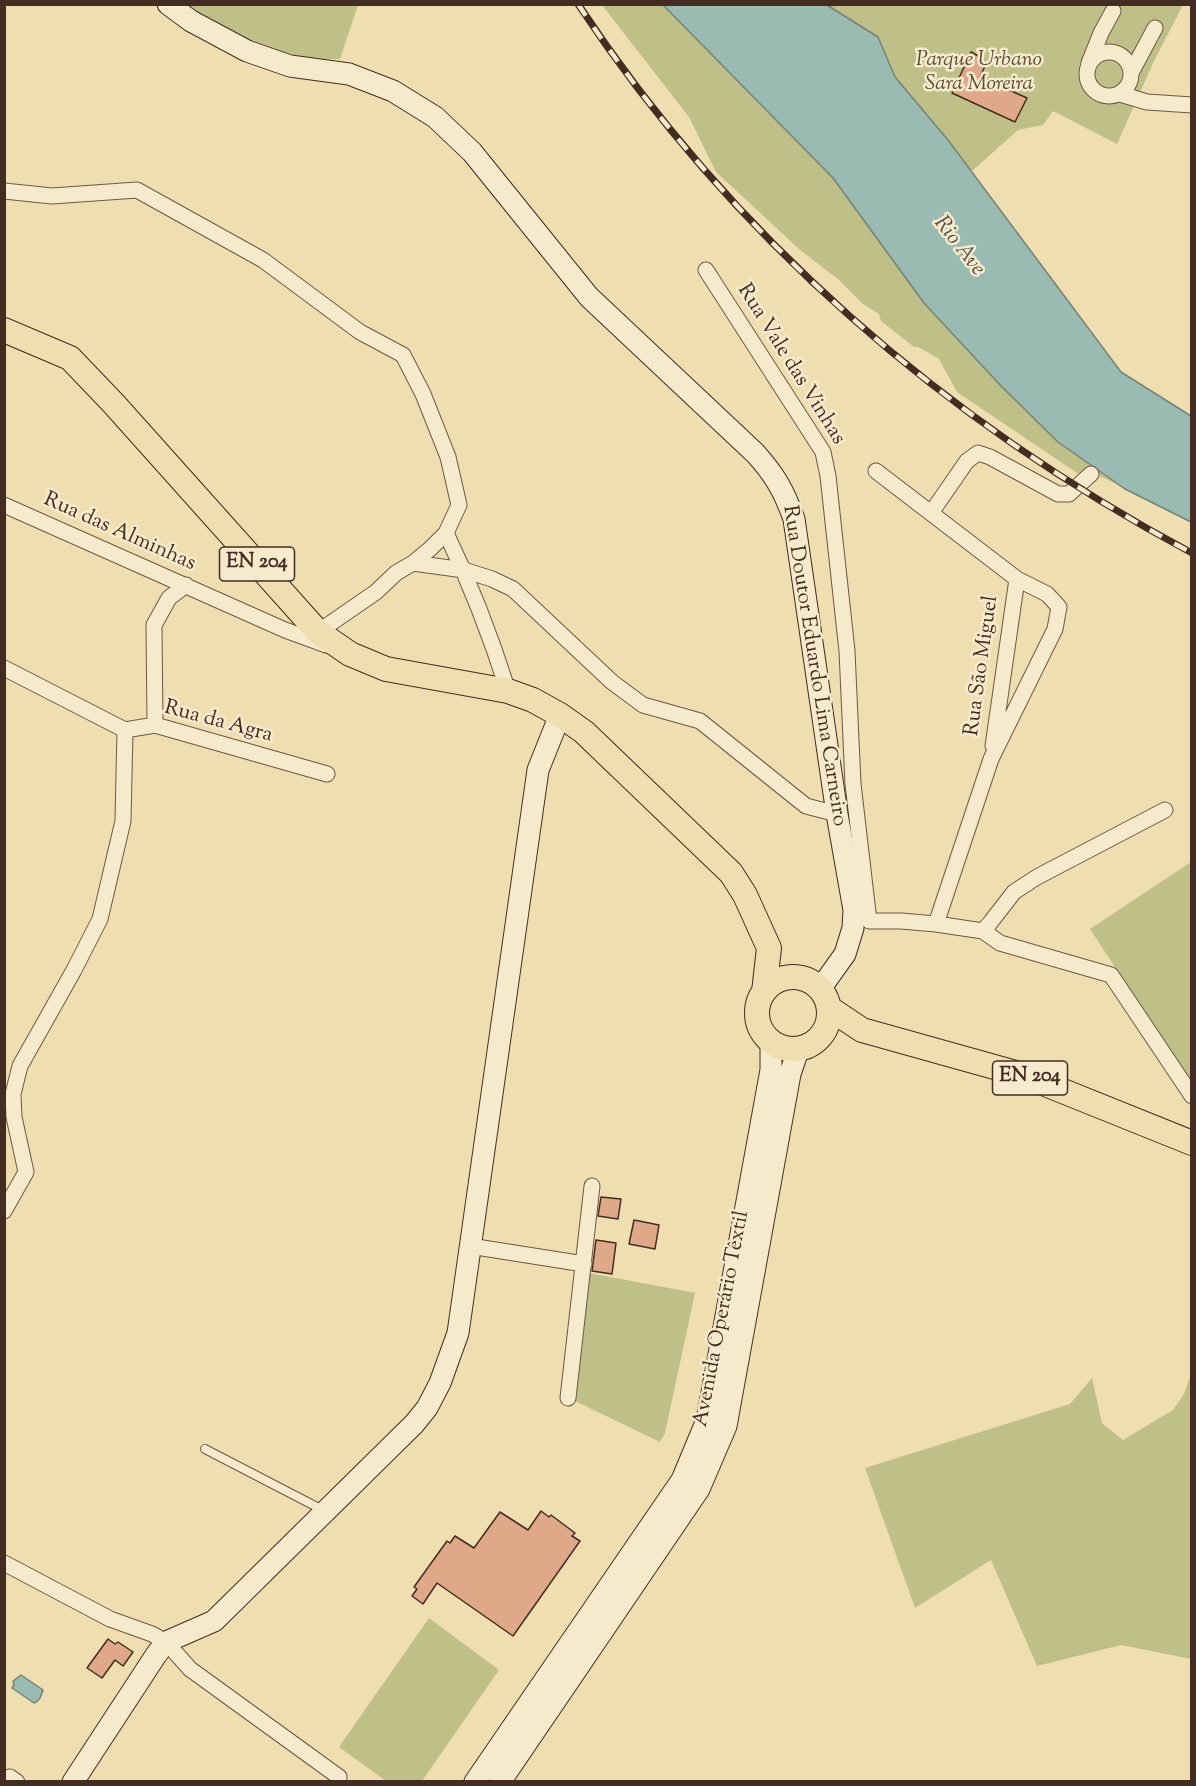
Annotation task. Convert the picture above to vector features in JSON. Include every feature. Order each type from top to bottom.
[{"type":"main road","name":"EN 204","points":[[4,330],[70,358],[318,632],[350,654],[386,669],[508,691],[533,700],[584,732],[731,873],[746,895],[769,948],[862,1030]]},
{"type":"main road","name":"EN 204","points":[[769,948],[764,992],[758,1002],[756,1013],[763,1035],[771,1043]]},
{"type":"main road","points":[[764,992],[771,984],[791,977],[817,992],[827,1027],[822,1035]]},
{"type":"main road","name":"EN 204","points":[[798,1050],[816,1042],[822,1035],[862,1030],[1023,1075],[1191,1143]]},
{"type":"main road","points":[[771,1043],[789,1050],[798,1050]]},
{"type":"street","name":"Rua Doutor Eduardo Lima Carneiro","points":[[168,4],[191,21],[247,51],[290,66],[349,74],[393,91],[435,117],[472,152],[589,297],[755,453],[771,471],[785,495],[794,519],[837,814],[854,910],[853,928],[845,954],[817,992]]},
{"type":"street","points":[[1113,11],[1101,33],[1086,76],[1088,84],[1104,96],[1120,94],[1127,88],[1155,28]]},
{"type":"street","points":[[1087,68],[1090,61],[1099,54],[1107,51],[1114,52],[1126,59],[1130,66],[1131,77],[1146,102]]},
{"type":"street","points":[[1120,94],[1146,102],[1191,105]]},
{"type":"street","points":[[4,191],[52,196],[137,190],[263,260],[360,332],[403,355],[423,394],[448,457],[459,505],[446,533],[413,563],[396,573],[376,592],[318,632]]},
{"type":"street","name":"Rua Vale das Vinhas","points":[[706,270],[824,452],[847,651],[853,784],[869,921],[936,924]]},
{"type":"street","points":[[931,513],[967,461],[978,453],[990,457],[1058,494],[1069,495],[1091,474]]},
{"type":"street","name":"Rua São Miguel","points":[[876,471],[1017,579],[1047,594],[1059,607],[1055,629],[991,759],[936,924]]},
{"type":"street","name":"Rua das Alminhas","points":[[4,505],[285,630],[350,654]]},
{"type":"street","points":[[446,533],[490,633],[508,691]]},
{"type":"street","points":[[413,563],[464,570],[513,589],[612,682],[643,705],[700,721],[806,806],[837,814]]},
{"type":"street","name":"Rua São Miguel","points":[[991,759],[1017,579]]},
{"type":"street","points":[[155,725],[154,625],[169,598],[186,585]]},
{"type":"street","points":[[4,668],[124,730],[123,821],[100,919],[20,1066],[13,1094],[14,1117],[26,1172],[4,1211]]},
{"type":"street","points":[[73,1782],[166,1642],[214,1621],[414,1424],[427,1408],[440,1383],[458,1333],[538,770],[560,715]]},
{"type":"street","name":"Rua da Agra","points":[[124,730],[155,725],[327,774]]},
{"type":"street","points":[[982,931],[1014,892],[1037,877],[1165,810]]},
{"type":"street","points":[[936,924],[982,931],[1000,943],[1111,975],[1191,1096]]},
{"type":"street","name":"Avenida Operário Têxtil","points":[[475,1782],[682,1480],[707,1420],[771,1070],[771,1043]]},
{"type":"street","name":"Avenida Operário Têxtil","points":[[500,1782],[699,1489],[726,1426],[790,1074],[798,1050]]},
{"type":"street","points":[[568,1398],[592,1186]]},
{"type":"street","points":[[470,1246],[584,1264]]},
{"type":"street","points":[[4,1563],[110,1619],[152,1634],[166,1642],[190,1669],[339,1779]]},
{"type":"lane","points":[[205,1449],[317,1507],[324,1513]]},
{"type":"green space","points":[[183,5],[358,5],[340,59],[326,59],[307,58],[271,48],[241,36]]},
{"type":"green space","points":[[602,5],[663,5],[833,178],[924,303],[1001,386],[1058,441],[1125,489],[1096,475],[1077,473],[957,392],[939,359],[914,347],[881,321],[879,314],[863,304],[839,280],[799,249],[716,172],[689,117]]},
{"type":"green space","name":"Parque Urbano Sara Moreira","points":[[827,5],[1183,5],[1154,61],[1117,144],[1053,111],[1043,125],[1018,130],[972,171],[895,77],[878,37]]},
{"type":"green space","points":[[1191,862],[1191,1080],[1190,1081],[1090,929]]},
{"type":"green space","points":[[589,1273],[695,1293],[665,1433],[660,1442],[575,1401]]},
{"type":"green space","points":[[1191,1374],[1191,1659],[1121,1645],[1037,1666],[991,1560],[915,1608],[865,1468],[1070,1404],[1092,1378],[1102,1423],[1123,1440],[1173,1410],[1184,1394]]},
{"type":"green space","points":[[429,1618],[499,1670],[422,1781],[386,1781],[339,1747]]},
{"type":"water","name":"Rio Ave","points":[[663,5],[827,5],[878,37],[895,77],[948,140],[1121,372],[1191,416],[1191,522],[1125,489],[1058,442],[1001,386],[924,303],[833,178]]},
{"type":"water","points":[[21,1675],[43,1690],[36,1702],[34,1703],[12,1688],[13,1681]]},
{"type":"building","points":[[971,52],[982,58],[980,63],[985,66],[980,77],[1027,98],[1015,122],[952,93]]},
{"type":"building","points":[[601,1197],[621,1199],[618,1219],[598,1216]]},
{"type":"building","points":[[634,1220],[659,1225],[655,1249],[629,1244]]},
{"type":"building","points":[[596,1240],[616,1243],[612,1274],[592,1271]]},
{"type":"building","points":[[541,1511],[549,1517],[551,1515],[575,1533],[572,1536],[580,1541],[513,1636],[437,1583],[423,1604],[412,1596],[417,1589],[414,1587],[447,1541],[450,1543],[455,1536],[474,1548],[500,1512],[528,1530]]},
{"type":"building","points":[[108,1639],[115,1644],[118,1642],[133,1652],[123,1666],[115,1660],[102,1678],[87,1668]]},
{"type":"railway","points":[[578,4],[639,89],[704,170],[775,246],[850,317],[930,383],[1014,445],[1101,501],[1192,553]]}]
